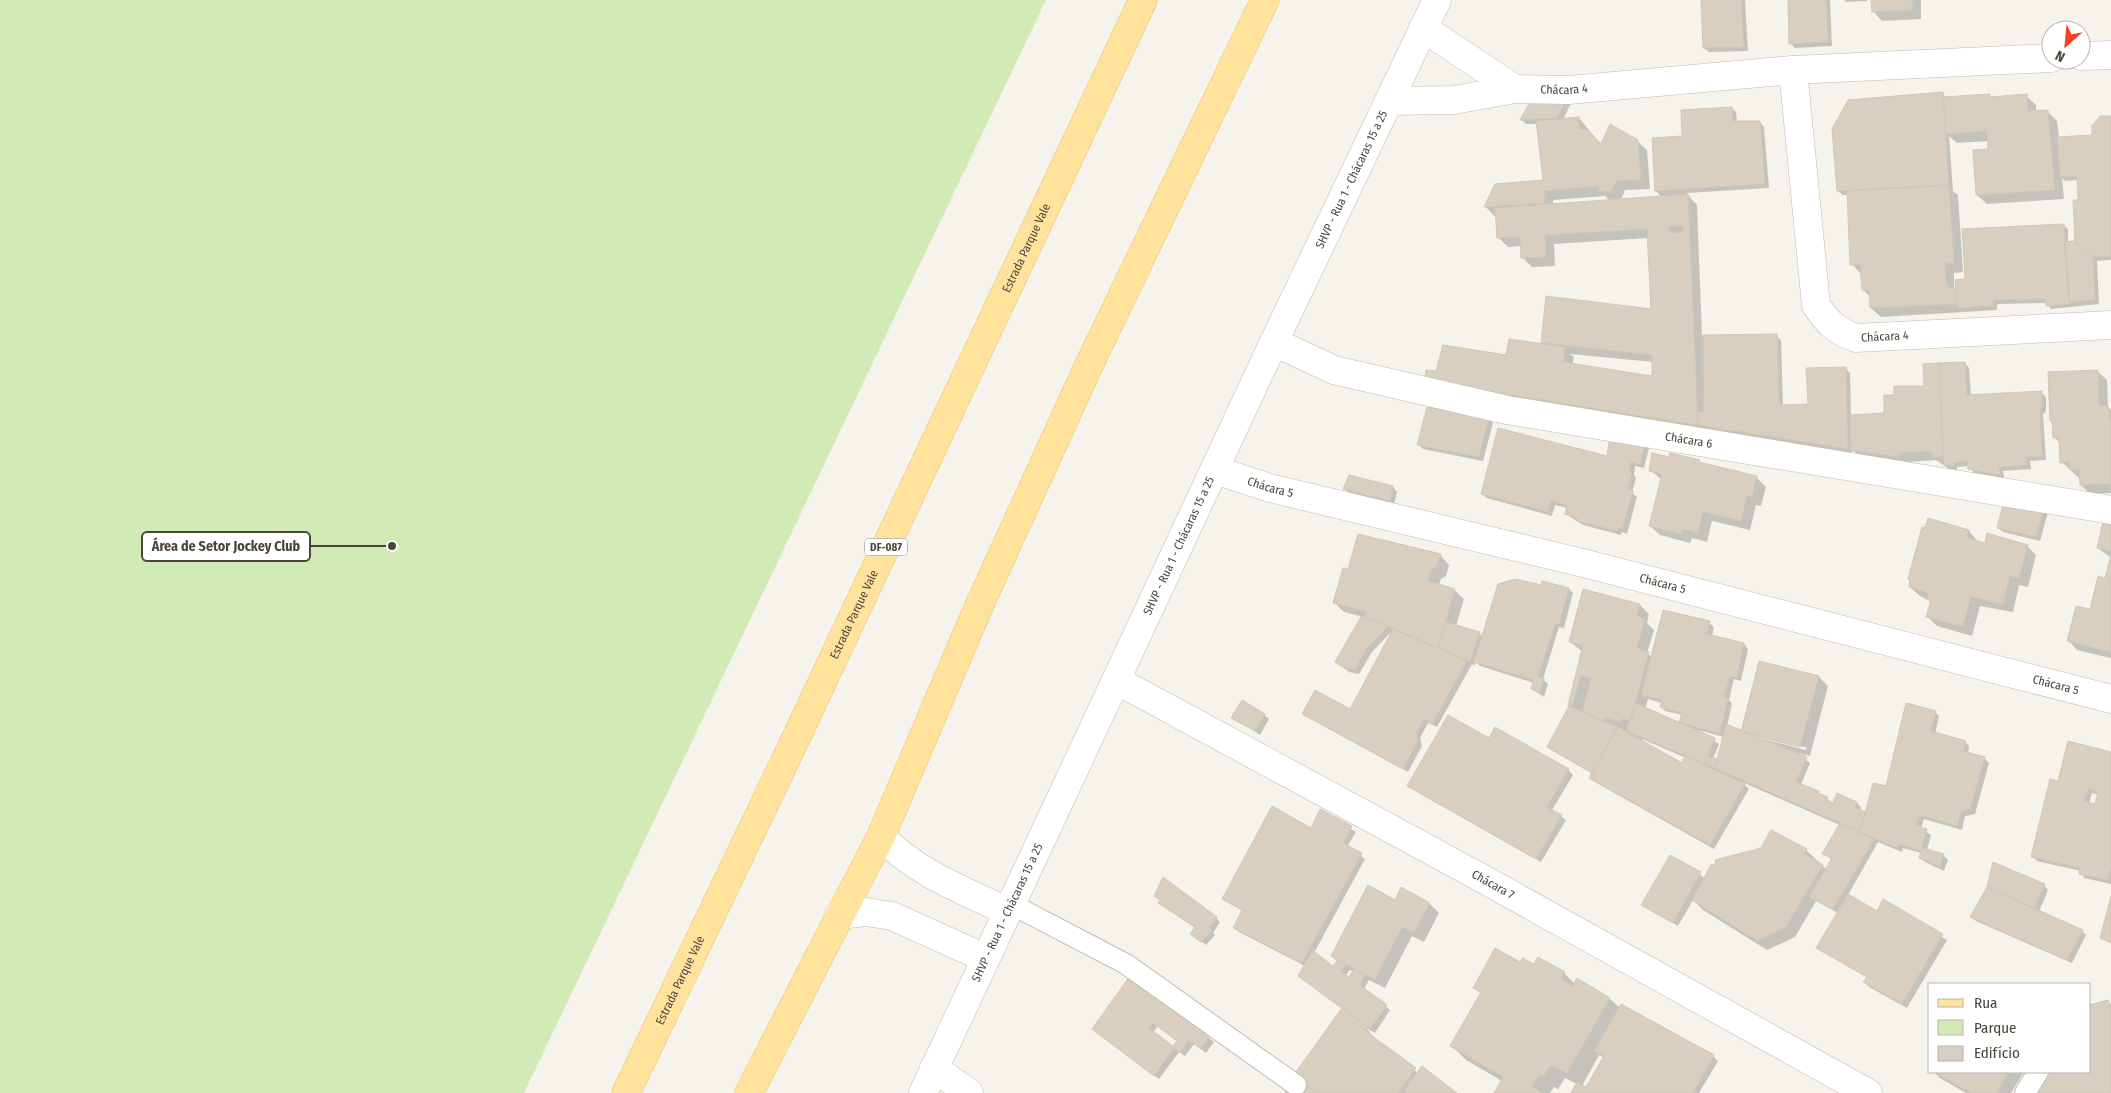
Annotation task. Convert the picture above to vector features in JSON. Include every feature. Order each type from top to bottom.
[{"type":"main road","name":"Estrada Parque Vale","points":[[626,1093],[787,757],[1143,0]]},
{"type":"main road","points":[[749,1093],[881,836],[979,606],[1089,364],[1265,0]]},
{"type":"street","name":"SHVP - Rua 1 - Chácaras 15 a 25","points":[[923,1093],[1274,342],[1437,0]]},
{"type":"street","points":[[1423,28],[1515,89]]},
{"type":"street","points":[[2091,56],[2111,55]]},
{"type":"street","name":"Chácara 4","points":[[1388,101],[1454,100],[1515,89],[1570,90],[1793,70],[2041,58]]},
{"type":"street","name":"Chácara 4","points":[[1793,70],[1816,305],[1828,322],[1842,333],[1856,338],[2111,325]]},
{"type":"street","name":"Chácara 6","points":[[1274,342],[1334,370],[1507,410],[2111,510]]},
{"type":"street","name":"Chácara 5","points":[[1215,470],[1270,488],[1579,562],[2111,699]]},
{"type":"street","name":"Chácara 7","points":[[1116,680],[1484,880],[1868,1093]]},
{"type":"street","points":[[881,836],[894,849],[926,872],[1009,908]]},
{"type":"street","points":[[839,915],[866,912],[892,916],[985,958]]},
{"type":"street","points":[[934,1068],[969,1093]]},
{"type":"lane","points":[[1009,908],[1126,964],[1296,1085]]},
{"type":"lane","points":[[2026,1093],[2037,1073]]},
{"type":"green space","points":[[0,0],[1046,0],[524,1093],[0,1093]]},
{"type":"building","points":[[1701,0],[1741,0],[1744,47],[1703,48]]},
{"type":"building","points":[[1788,0],[1826,0],[1828,42],[1789,44]]},
{"type":"building","points":[[1871,0],[1912,0],[1913,10],[1872,12]]},
{"type":"building","points":[[1542,80],[1567,99],[1557,118],[1520,120]]},
{"type":"building","points":[[1943,92],[1949,185],[1837,191],[1832,129],[1848,100]]},
{"type":"building","points":[[1990,94],[1990,97],[2027,94],[2028,111],[2048,110],[2055,190],[1976,195],[1973,150],[1988,149],[1987,131],[1946,134],[1943,97]]},
{"type":"building","points":[[1732,107],[1733,121],[1760,121],[1765,184],[1655,191],[1652,138],[1682,136],[1681,110]]},
{"type":"building","points":[[2100,116],[2111,116],[2111,256],[2093,257],[2075,241],[2073,200],[2078,200],[2077,176],[2060,177],[2057,137],[2092,135],[2092,126]]},
{"type":"building","points":[[1579,117],[1579,129],[1588,130],[1601,144],[1610,124],[1638,140],[1641,180],[1616,181],[1612,191],[1599,192],[1599,186],[1544,191],[1545,203],[1484,207],[1495,184],[1543,180],[1536,121]]},
{"type":"building","points":[[1949,185],[1954,263],[1945,264],[1946,284],[1948,284],[1948,288],[1956,288],[1957,304],[1870,308],[1869,290],[1862,290],[1860,264],[1850,265],[1847,191]]},
{"type":"building","points":[[1688,194],[1698,425],[1424,381],[1426,370],[1436,371],[1443,345],[1506,355],[1509,339],[1565,347],[1563,362],[1652,376],[1652,355],[1541,343],[1546,296],[1651,309],[1647,229],[1545,235],[1546,257],[1521,258],[1520,237],[1497,238],[1495,208]],"holes":[[[1669,226],[1683,226],[1683,232],[1670,233]]]},
{"type":"building","points":[[2064,224],[2070,304],[2046,306],[2046,299],[1993,300],[1993,306],[1957,308],[1955,280],[1965,279],[1962,229]]},
{"type":"building","points":[[2075,241],[2093,257],[2095,300],[2069,302],[2064,242]]},
{"type":"building","points":[[1777,334],[1779,405],[1808,404],[1806,368],[1846,367],[1848,449],[1698,425],[1697,412],[1704,412],[1703,335]]},
{"type":"building","points":[[1965,362],[1967,395],[2042,391],[2042,408],[2040,409],[2042,456],[2026,457],[2027,465],[1999,467],[2000,475],[1968,469],[1967,461],[1953,463],[1954,466],[1944,465],[1939,363]]},
{"type":"building","points":[[1939,363],[1943,457],[1932,457],[1932,451],[1899,453],[1899,457],[1851,450],[1850,415],[1884,413],[1884,395],[1894,395],[1894,386],[1924,386],[1923,364]]},
{"type":"building","points":[[2098,370],[2099,406],[2108,406],[2111,425],[2111,492],[2110,484],[2080,485],[2079,470],[2070,470],[2069,462],[2060,463],[2059,438],[2053,438],[2052,422],[2050,421],[2048,372]]},
{"type":"building","points":[[1427,407],[1489,417],[1479,457],[1417,445]]},
{"type":"building","points":[[1498,428],[1607,456],[1610,437],[1645,443],[1640,465],[1631,462],[1629,471],[1632,472],[1628,490],[1633,491],[1622,530],[1618,528],[1617,531],[1577,521],[1577,518],[1565,514],[1567,505],[1551,501],[1548,512],[1481,494]]},
{"type":"building","points":[[1652,453],[1669,457],[1670,453],[1757,476],[1752,497],[1747,496],[1741,521],[1703,512],[1698,533],[1682,529],[1681,534],[1649,526],[1662,474],[1649,471]]},
{"type":"building","points":[[1349,475],[1393,486],[1390,501],[1343,489]]},
{"type":"building","points":[[2004,501],[2044,507],[2036,537],[1997,528]]},
{"type":"building","points":[[2104,517],[2111,519],[2111,551],[2097,548]]},
{"type":"building","points":[[1928,518],[1969,530],[1967,538],[1985,543],[1987,533],[2028,545],[2019,579],[2010,576],[2003,604],[1971,597],[1963,627],[1926,617],[1931,600],[1927,599],[1928,593],[1909,587],[1910,580],[1908,579],[1922,527],[1925,528]]},
{"type":"building","points":[[1358,534],[1441,554],[1437,566],[1432,569],[1428,581],[1455,589],[1438,648],[1365,616],[1367,612],[1333,603],[1343,568],[1348,569]]},
{"type":"building","points":[[2111,555],[2111,652],[2067,641],[2076,606],[2090,609],[2098,576],[2105,578]]},
{"type":"building","points":[[1516,579],[1541,585],[1542,581],[1569,588],[1559,625],[1555,624],[1538,677],[1544,678],[1540,693],[1531,689],[1534,680],[1474,662],[1498,584]]},
{"type":"building","points":[[1583,589],[1640,604],[1637,616],[1645,619],[1637,648],[1649,652],[1631,720],[1621,719],[1621,722],[1605,718],[1604,721],[1582,711],[1591,678],[1581,676],[1572,707],[1568,705],[1583,645],[1569,642]]},
{"type":"building","points":[[1663,610],[1710,621],[1707,634],[1744,643],[1737,677],[1730,676],[1724,697],[1728,698],[1720,734],[1679,722],[1682,713],[1660,707],[1662,700],[1641,695]]},
{"type":"building","points":[[1362,615],[1388,626],[1367,648],[1355,670],[1344,668],[1335,662]]},
{"type":"building","points":[[1446,622],[1480,632],[1470,662],[1438,648]]},
{"type":"building","points":[[1393,629],[1467,661],[1432,724],[1424,719],[1416,733],[1418,741],[1403,769],[1302,714],[1315,690],[1350,709]]},
{"type":"building","points":[[1759,661],[1819,676],[1800,747],[1741,732]]},
{"type":"building","points":[[1242,700],[1265,714],[1255,731],[1231,718]]},
{"type":"building","points":[[1635,703],[1715,738],[1708,756],[1717,759],[1715,768],[1626,731]]},
{"type":"building","points":[[1906,703],[1936,711],[1931,731],[1966,741],[1963,751],[1985,757],[1970,809],[1961,812],[1957,826],[1920,815],[1916,826],[1927,829],[1922,848],[1944,854],[1940,867],[1919,858],[1921,851],[1899,844],[1897,848],[1860,832],[1873,783],[1886,786]]},
{"type":"building","points":[[1569,706],[1618,727],[1592,773],[1547,747]]},
{"type":"building","points":[[1448,715],[1489,738],[1495,727],[1569,769],[1547,807],[1562,815],[1536,859],[1407,786]]},
{"type":"building","points":[[1726,724],[1807,757],[1796,782],[1819,791],[1818,793],[1828,797],[1827,800],[1833,803],[1837,793],[1857,802],[1855,807],[1865,812],[1860,832],[1715,768]]},
{"type":"building","points":[[1618,727],[1682,763],[1685,756],[1745,784],[1710,845],[1589,778]]},
{"type":"building","points":[[2068,741],[2111,752],[2111,867],[2108,880],[2079,874],[2080,868],[2031,857],[2050,779],[2058,781]],"holes":[[[2088,789],[2098,792],[2095,804],[2084,801]]]},
{"type":"building","points":[[1272,806],[1311,828],[1320,809],[1352,826],[1343,843],[1362,853],[1302,963],[1233,928],[1242,910],[1222,899]]},
{"type":"building","points":[[1840,823],[1874,839],[1833,909],[1809,897],[1832,858],[1822,854]]},
{"type":"building","points":[[1771,830],[1807,849],[1804,853],[1823,865],[1786,927],[1757,941],[1692,900],[1711,865],[1716,864],[1715,860],[1761,848]]},
{"type":"building","points":[[1670,855],[1701,872],[1673,923],[1641,905]]},
{"type":"building","points":[[1993,862],[2045,884],[2034,909],[1987,887]]},
{"type":"building","points":[[1163,877],[1217,917],[1209,928],[1212,930],[1201,942],[1190,934],[1195,927],[1158,903],[1160,900],[1154,896]]},
{"type":"building","points":[[1368,885],[1395,900],[1401,887],[1430,903],[1414,933],[1402,927],[1375,980],[1331,956]]},
{"type":"building","points":[[1987,887],[2083,930],[2067,960],[1970,917]]},
{"type":"building","points":[[1848,894],[1877,911],[1883,899],[1943,934],[1902,1004],[1863,982],[1867,977],[1816,948]]},
{"type":"building","points":[[2111,896],[2111,943],[2100,938]]},
{"type":"building","points":[[1495,948],[1520,962],[1522,958],[1534,964],[1538,957],[1565,972],[1561,979],[1573,986],[1577,978],[1610,998],[1567,1073],[1551,1065],[1544,1076],[1540,1074],[1532,1087],[1543,1093],[1494,1093],[1503,1077],[1450,1046],[1481,992],[1473,988]]},
{"type":"building","points":[[1312,950],[1333,966],[1338,960],[1346,965],[1341,971],[1349,977],[1354,969],[1365,975],[1360,985],[1387,1005],[1370,1029],[1298,976]]},
{"type":"building","points":[[1140,962],[1204,1008],[1193,1024],[1210,1036],[1201,1049],[1189,1040],[1180,1053],[1174,1048],[1154,1076],[1092,1029]],"holes":[[[1153,1023],[1177,1041],[1173,1046],[1149,1028]]]},
{"type":"building","points":[[2108,1000],[2111,1011],[2111,1093],[2038,1093],[2048,1073],[2091,1073],[2091,1005]]},
{"type":"building","points":[[1621,1004],[1714,1055],[1693,1093],[1571,1093],[1577,1082],[1586,1087],[1604,1056],[1594,1051]]},
{"type":"building","points":[[1342,1008],[1367,1027],[1364,1030],[1416,1068],[1398,1093],[1317,1093],[1293,1076]]},
{"type":"building","points":[[1422,1066],[1457,1093],[1407,1093],[1404,1090]]},
{"type":"building","points":[[1936,1073],[2008,1073],[1997,1093],[1971,1093]]},
{"type":"building","points":[[1296,1077],[1317,1093],[1285,1093]]},
{"type":"place","name":"Área de Setor Jockey Club","points":[[392,546]]}]
